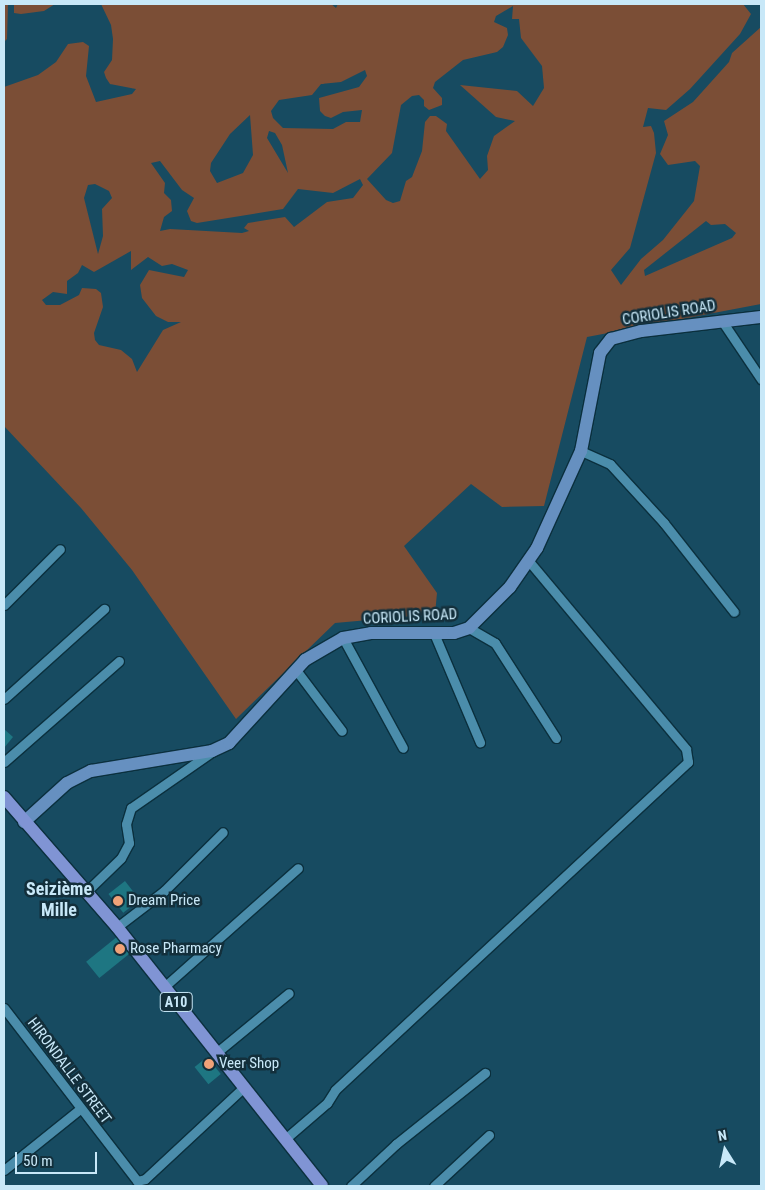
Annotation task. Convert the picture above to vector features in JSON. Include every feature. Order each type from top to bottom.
[{"type":"main road","name":"CORIOLIS ROAD","points":[[24,822],[67,783],[91,771],[212,751],[229,743],[305,660],[343,638],[371,633],[432,631],[454,633],[469,628],[510,587],[529,561],[581,452],[600,353],[611,339],[640,330],[761,317]]},
{"type":"main road","name":"A10","points":[[4,797],[24,822],[87,890],[322,1186]]},
{"type":"street","points":[[722,321],[761,379]]},
{"type":"street","points":[[581,452],[610,464],[664,523],[734,612]]},
{"type":"street","points":[[4,604],[60,549]]},
{"type":"street","points":[[285,1139],[327,1103],[335,1090],[688,762],[686,749],[529,561]]},
{"type":"street","points":[[4,699],[104,609]]},
{"type":"street","points":[[469,628],[496,643],[556,738]]},
{"type":"street","points":[[432,631],[480,742]]},
{"type":"street","points":[[343,638],[403,748]]},
{"type":"street","points":[[4,762],[119,661]]},
{"type":"street","points":[[296,670],[342,731]]},
{"type":"street","points":[[87,890],[121,858],[129,843],[126,824],[131,808],[212,751]]},
{"type":"street","points":[[117,928],[164,892],[223,832]]},
{"type":"street","points":[[164,987],[298,868]]},
{"type":"street","points":[[216,1053],[289,993]]},
{"type":"street","name":"HIRONDALLE STREET","points":[[4,1008],[137,1181],[145,1179],[243,1088]]},
{"type":"street","points":[[351,1186],[396,1144],[485,1073]]},
{"type":"street","points":[[4,1170],[80,1109]]},
{"type":"street","points":[[434,1186],[489,1135]]},
{"type":"shaded area","points":[[4,4],[8,4],[7,39],[4,42]]},
{"type":"shaded area","points":[[14,4],[55,4],[44,11],[21,14],[14,13]]},
{"type":"shaded area","points":[[101,4],[331,4],[336,8],[338,4],[743,4],[751,14],[740,34],[690,89],[666,110],[648,108],[643,127],[651,126],[654,133],[656,153],[630,248],[611,270],[621,285],[641,259],[663,240],[694,201],[700,166],[695,161],[668,165],[660,154],[668,135],[664,121],[693,102],[729,62],[732,53],[761,27],[761,304],[587,337],[544,506],[502,507],[471,484],[404,546],[437,593],[435,614],[335,623],[236,719],[132,570],[81,508],[4,426],[4,87],[38,75],[56,62],[68,44],[83,42],[89,46],[86,76],[96,102],[132,94],[136,89],[110,84],[104,72],[112,60],[113,39],[111,25]],"holes":[[[513,6],[512,19],[519,19],[521,38],[542,66],[544,88],[533,106],[517,91],[460,85],[496,117],[515,121],[494,136],[487,156],[488,170],[480,179],[446,131],[447,124],[436,116],[430,116],[425,122],[422,151],[412,177],[406,181],[400,201],[393,203],[386,200],[367,179],[392,153],[401,105],[412,96],[419,95],[424,100],[424,106],[429,110],[442,105],[442,98],[433,88],[435,82],[463,60],[497,52],[503,47],[508,35],[507,28],[494,22],[496,16]],[[365,70],[367,76],[359,87],[319,98],[320,111],[325,116],[331,118],[343,112],[362,110],[360,122],[346,122],[333,129],[283,128],[273,118],[271,111],[279,100],[312,95],[321,84],[341,82]],[[250,115],[253,155],[243,173],[217,183],[210,171],[211,163],[230,134]],[[269,131],[275,133],[282,145],[288,173],[267,138]],[[160,161],[182,190],[194,198],[187,211],[191,221],[197,223],[283,209],[298,189],[333,193],[360,179],[363,185],[353,198],[327,202],[294,227],[285,217],[248,223],[244,228],[249,231],[242,233],[170,229],[160,231],[164,217],[172,211],[171,200],[164,193],[165,183],[151,163]],[[95,184],[109,191],[112,198],[102,209],[103,236],[98,254],[84,198],[88,185]],[[706,221],[711,225],[725,224],[736,233],[732,238],[645,276],[644,270]],[[131,251],[131,270],[148,257],[162,266],[172,264],[188,270],[184,277],[149,270],[140,285],[142,298],[156,316],[168,322],[181,322],[163,330],[137,372],[132,359],[121,350],[99,345],[95,340],[94,333],[103,307],[101,293],[96,289],[82,288],[79,295],[60,305],[46,305],[42,300],[53,292],[67,294],[67,281],[78,273],[82,265],[94,272]]]},
{"type":"building","points":[[4,729],[13,737],[4,748]]},
{"type":"building","points":[[125,881],[140,900],[123,913],[108,894]]},
{"type":"building","points":[[118,936],[131,952],[99,978],[86,962]]},
{"type":"building","points":[[207,1057],[221,1074],[208,1084],[195,1067]]},
{"type":"place","name":"Dream Price","points":[[118,901]]},
{"type":"place","name":"Rose Pharmacy","points":[[120,949]]},
{"type":"place","name":"Veer Shop","points":[[209,1064]]},
{"type":"district","name":"Seizième Mille","points":[[59,900]]}]
